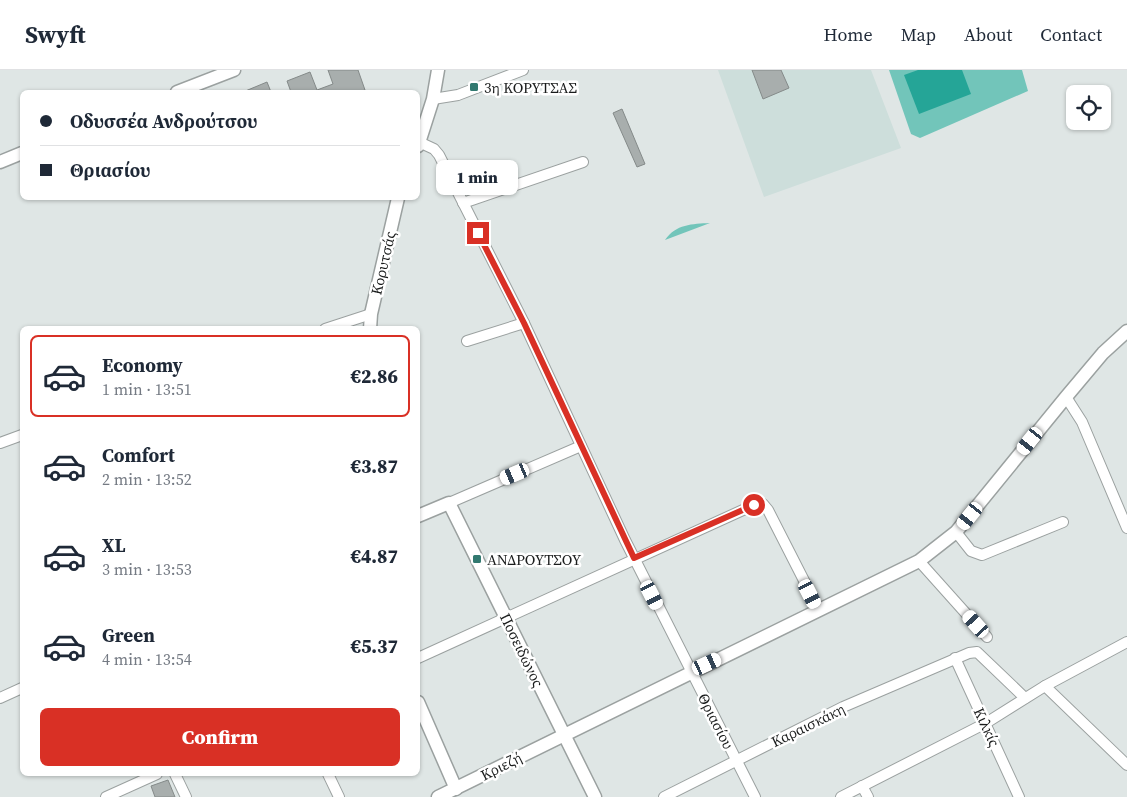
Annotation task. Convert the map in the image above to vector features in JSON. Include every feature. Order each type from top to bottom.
[{"type":"street","points":[[182,90],[234,70]]},
{"type":"street","points":[[420,138],[433,99],[438,70]]},
{"type":"street","points":[[433,99],[458,95],[523,70]]},
{"type":"street","name":"Θριασίου","points":[[420,145],[434,149],[439,155],[524,323],[634,558],[754,797]]},
{"type":"street","points":[[0,162],[20,154]]},
{"type":"street","points":[[463,203],[583,162]]},
{"type":"street","name":"Κορυτσάς","points":[[370,326],[371,314],[398,200]]},
{"type":"street","points":[[334,326],[371,314]]},
{"type":"street","points":[[467,341],[524,323]]},
{"type":"street","name":"Κριεζή","points":[[439,797],[919,561],[956,532],[1103,353],[1127,330]]},
{"type":"street","points":[[1066,397],[1082,422],[1127,528]]},
{"type":"street","points":[[0,443],[20,436]]},
{"type":"street","points":[[420,515],[581,446]]},
{"type":"street","name":"Ποσειδώνος","points":[[449,502],[595,797]]},
{"type":"street","points":[[420,657],[507,619],[634,558],[754,505],[763,504],[768,510],[819,610]]},
{"type":"street","points":[[956,532],[971,551],[982,555],[1063,522]]},
{"type":"street","points":[[919,561],[987,637]]},
{"type":"street","points":[[841,797],[986,723],[1045,686],[1127,642]]},
{"type":"street","name":"Καραισκάκη","points":[[664,797],[843,707],[955,658],[977,652],[1025,698]]},
{"type":"street","name":"Κιλκίς","points":[[955,658],[1019,797]]},
{"type":"street","points":[[1045,686],[1127,765]]},
{"type":"street","points":[[0,698],[20,689]]},
{"type":"street","points":[[420,707],[456,789]]},
{"type":"street","points":[[106,797],[153,776]]},
{"type":"street","points":[[176,776],[186,797]]},
{"type":"street","points":[[329,776],[339,797]]},
{"type":"street","points":[[862,786],[868,797]]},
{"type":"shaded area","points":[[718,70],[871,70],[901,148],[764,197]]},
{"type":"shaded area","points":[[889,70],[1022,70],[1028,91],[920,138],[911,134]]},
{"type":"shaded area","points":[[918,70],[962,70],[971,94],[919,114],[904,75]]},
{"type":"shaded area","points":[[710,223],[665,240],[679,228]]},
{"type":"building","points":[[328,70],[358,70],[365,90],[317,90],[333,84]]},
{"type":"building","points":[[752,70],[781,70],[789,88],[763,99]]},
{"type":"building","points":[[310,72],[317,90],[290,90],[287,81]]},
{"type":"building","points":[[267,82],[270,90],[248,90]]},
{"type":"building","points":[[622,109],[645,164],[637,167],[613,113]]},
{"type":"building","points":[[168,780],[175,797],[155,797],[151,786]]},
{"type":"place","name":"3η ΚΟΡΥΤΣΑΣ","points":[[474,87]]},
{"type":"place","name":"ΑΝΔΡΟΥΤΣΟΥ","points":[[477,559]]},
{"type":"route","points":[[478,233],[524,323],[634,558],[754,505]]}]
